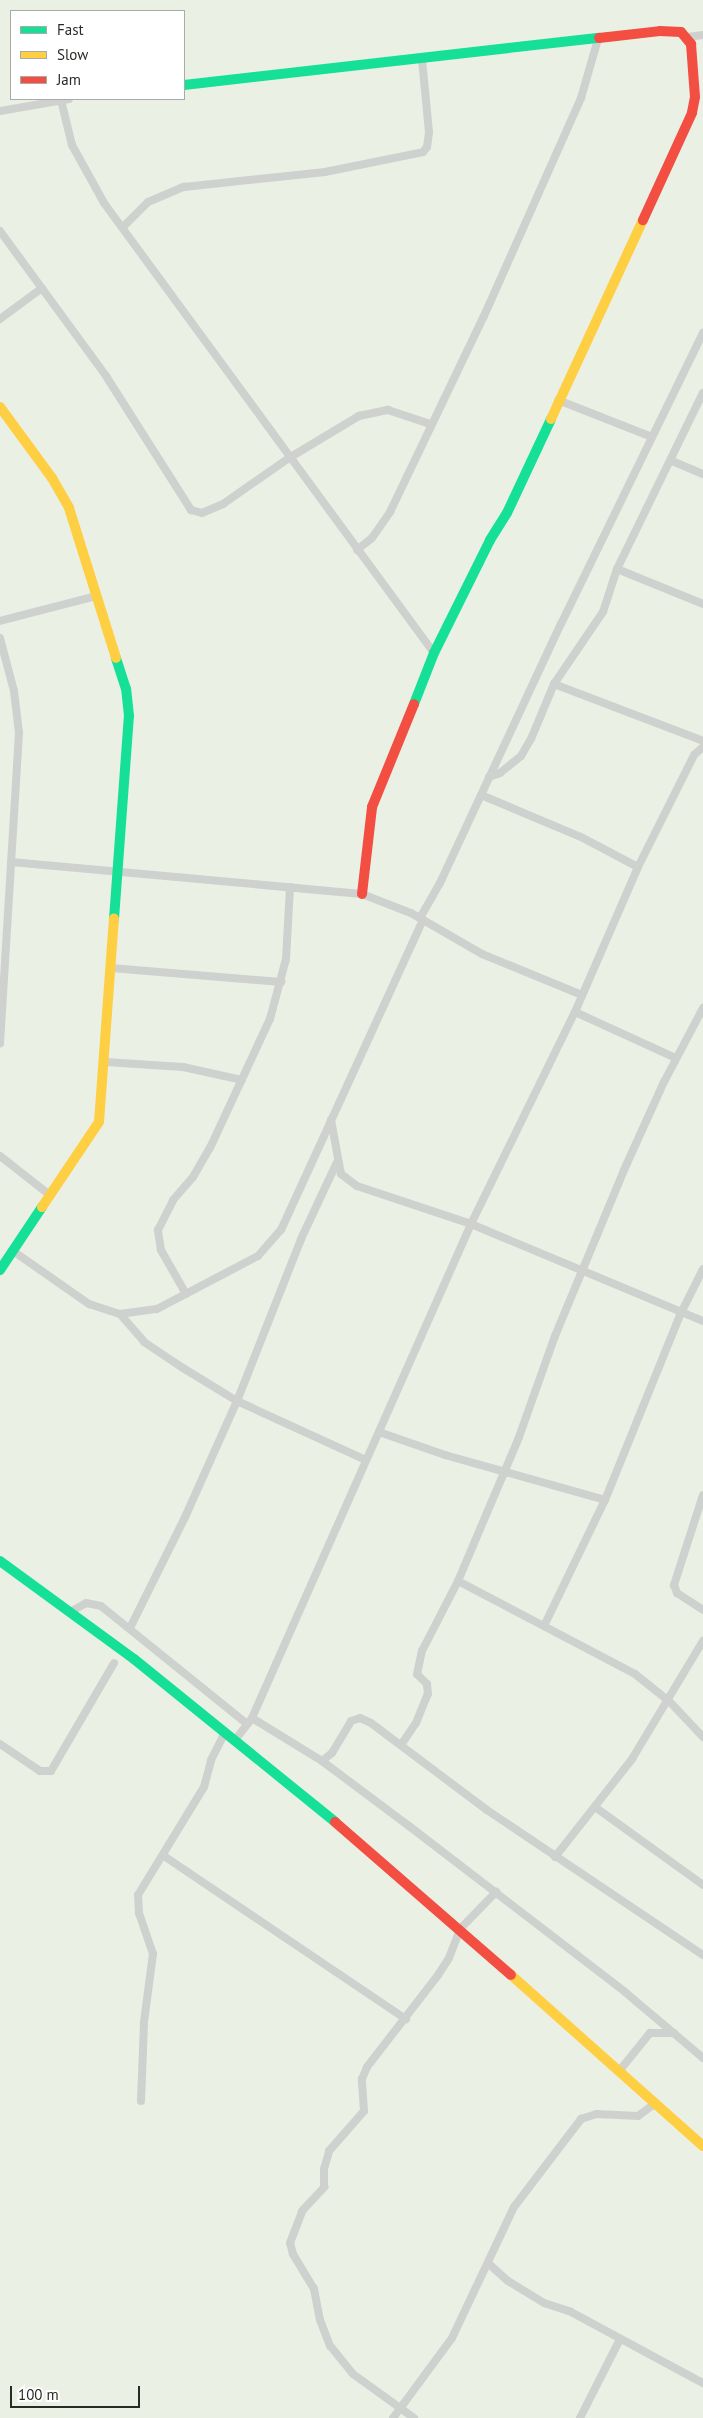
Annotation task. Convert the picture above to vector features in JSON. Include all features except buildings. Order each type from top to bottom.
[{"type":"street","points":[[185,86],[674,30],[688,37],[703,35]]},
{"type":"street","points":[[362,894],[372,807],[434,653],[490,540],[507,513],[692,113],[694,78],[688,37]]},
{"type":"street","points":[[357,550],[372,538],[390,512],[430,424],[484,316],[569,126],[591,69],[598,39]]},
{"type":"street","points":[[123,227],[148,202],[184,187],[325,172],[423,152],[427,147],[429,132],[422,59]]},
{"type":"street","points":[[0,111],[60,100]]},
{"type":"street","points":[[65,100],[72,145],[84,169],[123,227],[288,458],[434,653]]},
{"type":"street","points":[[0,231],[106,376],[191,510],[202,512],[223,504],[288,458],[362,414],[393,411],[430,424]]},
{"type":"street","points":[[0,318],[42,288]]},
{"type":"street","points":[[12,1251],[83,1301],[120,1314],[157,1309],[186,1294],[258,1256],[281,1230],[480,795],[703,333]]},
{"type":"street","points":[[489,777],[500,773],[520,756],[531,739],[554,684],[603,612],[618,570],[703,393]]},
{"type":"street","points":[[558,400],[652,437]]},
{"type":"street","points":[[0,407],[52,478],[69,508],[126,689],[129,716],[106,1062],[99,1122],[0,1270]]},
{"type":"street","points":[[672,461],[703,474]]},
{"type":"street","points":[[618,570],[703,604]]},
{"type":"street","points":[[0,621],[97,596]]},
{"type":"street","points":[[0,638],[14,690],[19,733],[0,1043]]},
{"type":"street","points":[[554,684],[703,741]]},
{"type":"street","points":[[235,1740],[249,1721],[471,1224],[575,1012],[638,867],[694,755],[703,747]]},
{"type":"street","points":[[480,795],[581,837],[638,867]]},
{"type":"street","points":[[11,862],[118,874],[362,894],[422,919],[482,954],[582,996]]},
{"type":"street","points":[[186,1294],[161,1250],[158,1230],[173,1200],[193,1177],[210,1148],[270,1019],[286,959],[290,887]]},
{"type":"street","points":[[111,968],[281,982]]},
{"type":"street","points":[[402,1745],[416,1723],[428,1694],[427,1684],[417,1674],[417,1664],[458,1581],[580,1272],[676,1058],[699,1026],[703,1008]]},
{"type":"street","points":[[575,1012],[676,1058]]},
{"type":"street","points":[[106,1062],[183,1067],[242,1080]]},
{"type":"street","points":[[331,1120],[341,1174],[357,1186],[471,1224],[580,1272],[703,1321]]},
{"type":"street","points":[[0,1156],[50,1195]]},
{"type":"street","points":[[130,1628],[186,1515],[237,1401],[301,1239],[338,1160]]},
{"type":"street","points":[[544,1626],[605,1500],[682,1313],[703,1269]]},
{"type":"street","points":[[120,1314],[144,1342],[237,1401],[366,1460]]},
{"type":"street","points":[[379,1432],[445,1455],[605,1500]]},
{"type":"street","points":[[703,1495],[674,1585],[677,1593],[703,1610]]},
{"type":"street","points":[[0,1560],[235,1740],[460,1929],[703,2146]]},
{"type":"street","points":[[458,1581],[635,1674],[669,1701],[703,1736]]},
{"type":"street","points":[[70,1612],[86,1603],[95,1604],[130,1628],[249,1721],[322,1762],[496,1892],[703,2058]]},
{"type":"street","points":[[555,1857],[595,1807],[669,1701],[703,1641]]},
{"type":"street","points":[[0,1744],[40,1772],[51,1771],[114,1663]]},
{"type":"street","points":[[322,1762],[332,1752],[347,1726],[355,1719],[372,1723],[486,1810],[703,1955]]},
{"type":"street","points":[[141,2101],[144,2022],[153,1954],[137,1900],[204,1787],[210,1760],[225,1732]]},
{"type":"street","points":[[595,1807],[703,1885]]},
{"type":"street","points":[[164,1856],[406,2019]]},
{"type":"street","points":[[414,2418],[353,2374],[330,2346],[320,2320],[314,2289],[293,2254],[290,2243],[302,2211],[324,2187],[324,2169],[329,2151],[364,2111],[363,2073],[406,2019],[449,1958],[460,1929],[496,1892]]},
{"type":"street","points":[[620,2070],[650,2033],[674,2033]]},
{"type":"street","points":[[393,2418],[452,2338],[489,2264],[514,2207],[581,2119],[596,2114],[638,2116],[656,2103]]},
{"type":"street","points":[[489,2264],[508,2281],[544,2302],[571,2312],[703,2383]]},
{"type":"street","points":[[580,2418],[620,2339]]},
{"type":"traffic: fast","points":[[185,85],[599,38]]},
{"type":"traffic: fast","points":[[414,704],[434,653],[490,540],[507,513],[551,419]]},
{"type":"traffic: fast","points":[[114,919],[129,716],[126,689],[116,658]]},
{"type":"traffic: fast","points":[[0,1270],[42,1207]]},
{"type":"traffic: fast","points":[[0,1561],[134,1659],[335,1822]]},
{"type":"traffic: slow","points":[[551,419],[643,220]]},
{"type":"traffic: slow","points":[[0,407],[52,478],[69,508],[116,658]]},
{"type":"traffic: slow","points":[[42,1207],[99,1122],[114,919]]},
{"type":"traffic: slow","points":[[511,1975],[703,2146]]},
{"type":"traffic: jam","points":[[599,38],[660,31],[681,32],[691,44],[695,97],[692,113],[643,220]]},
{"type":"traffic: jam","points":[[362,894],[372,807],[414,704]]},
{"type":"traffic: jam","points":[[335,1822],[511,1975]]}]
